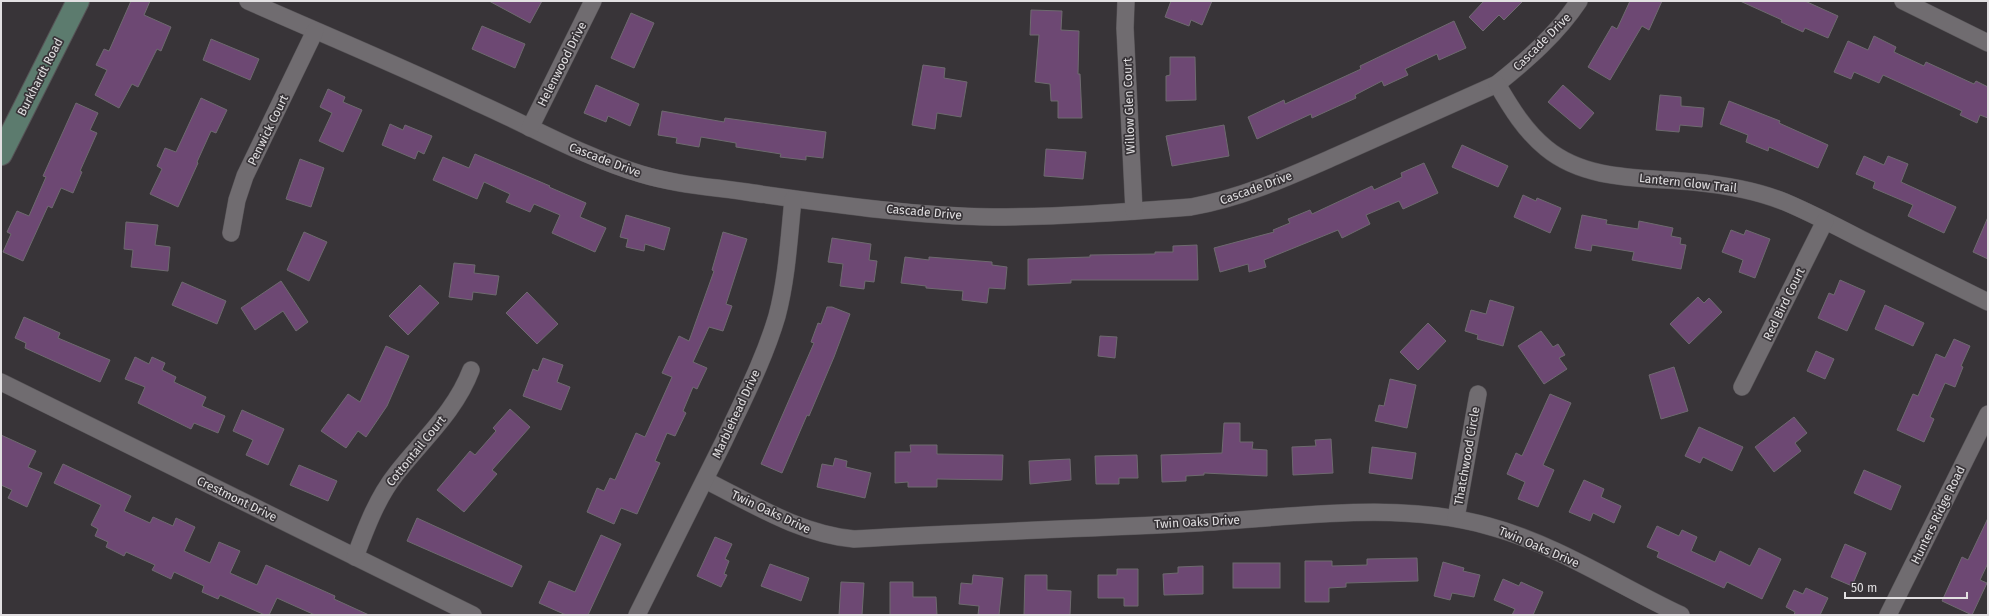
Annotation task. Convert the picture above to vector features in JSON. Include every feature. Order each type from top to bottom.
[{"type":"main road","name":"Burkhardt Road","points":[[1,154],[78,1]]},
{"type":"street","name":"Cascade Drive","points":[[248,1],[428,79],[557,142],[640,174],[672,182],[793,199],[956,215],[995,217],[1190,207],[1244,195],[1497,84],[1518,67],[1553,34],[1579,1]]},
{"type":"street","name":"Helenwood Drive","points":[[530,128],[593,1]]},
{"type":"street","name":"Willow Glen Court","points":[[1126,1],[1125,28],[1134,211]]},
{"type":"street","points":[[1903,1],[1988,43]]},
{"type":"street","name":"Penwick Court","points":[[231,233],[237,200],[245,176],[315,31]]},
{"type":"street","name":"Lantern Glow Trail","points":[[1497,84],[1513,112],[1529,131],[1546,149],[1565,160],[1586,169],[1613,176],[1728,186],[1757,192],[1785,202],[1825,221],[1988,302]]},
{"type":"street","name":"Marblehead Drive","points":[[637,615],[705,480],[767,347],[777,315],[784,282],[793,199]]},
{"type":"street","name":"Red Bird Court","points":[[1742,387],[1825,221]]},
{"type":"street","name":"Cottontail Court","points":[[355,557],[369,521],[383,493],[395,475],[455,404],[464,388],[471,370]]},
{"type":"street","name":"Crestmont Drive","points":[[1,382],[473,615]]},
{"type":"street","name":"Thatchwood Circle","points":[[1456,518],[1478,394]]},
{"type":"street","name":"Hunters Ridge Road","points":[[1888,615],[1988,414]]},
{"type":"street","name":"Twin Oaks Drive","points":[[705,480],[813,532],[833,537],[854,539],[1193,523],[1354,513],[1411,513],[1456,518],[1520,536],[1572,560],[1681,615]]},
{"type":"building","points":[[131,1],[150,1],[144,15],[171,27],[161,51],[157,49],[138,87],[132,84],[119,108],[95,95],[107,70],[96,65],[104,49],[109,51]]},
{"type":"building","points":[[489,1],[542,1],[530,23]]},
{"type":"building","points":[[1171,1],[1212,1],[1202,25],[1191,20],[1189,26],[1165,17]]},
{"type":"building","points":[[1484,1],[1523,1],[1504,20],[1499,15],[1483,31],[1469,17]]},
{"type":"building","points":[[1630,1],[1662,1],[1649,30],[1642,26],[1610,80],[1588,67],[1612,26],[1617,29]]},
{"type":"building","points":[[1740,1],[1805,1],[1838,16],[1828,38],[1805,28],[1803,32],[1781,22],[1782,20]]},
{"type":"building","points":[[1031,10],[1062,11],[1061,30],[1079,31],[1078,74],[1080,74],[1082,118],[1058,118],[1058,101],[1051,101],[1050,84],[1035,82],[1039,35],[1030,35]]},
{"type":"building","points":[[631,13],[654,23],[634,68],[611,58]]},
{"type":"building","points":[[1454,21],[1466,48],[1439,60],[1437,54],[1405,69],[1408,75],[1384,86],[1382,81],[1355,95],[1356,98],[1312,118],[1311,114],[1257,139],[1248,117],[1284,100],[1285,104],[1361,69],[1360,66]]},
{"type":"building","points":[[482,26],[525,44],[515,68],[472,49]]},
{"type":"building","points":[[1874,36],[1896,47],[1894,52],[1924,66],[1926,62],[1974,84],[1976,81],[1988,87],[1988,118],[1980,115],[1977,123],[1960,115],[1962,111],[1883,75],[1879,83],[1854,72],[1851,79],[1834,72],[1848,41],[1868,50]]},
{"type":"building","points":[[211,39],[259,59],[250,80],[203,60]]},
{"type":"building","points":[[1170,57],[1195,57],[1196,100],[1166,101],[1166,76],[1170,75]]},
{"type":"building","points":[[923,65],[945,68],[944,78],[967,82],[961,117],[937,113],[935,129],[912,125]]},
{"type":"building","points":[[596,85],[639,104],[630,126],[608,116],[606,122],[584,113]]},
{"type":"building","points":[[1563,85],[1594,113],[1580,129],[1548,102]]},
{"type":"building","points":[[328,89],[345,97],[343,102],[362,110],[343,152],[319,141],[332,113],[320,107]]},
{"type":"building","points":[[1660,95],[1681,97],[1681,106],[1704,108],[1702,127],[1680,125],[1679,132],[1656,130]]},
{"type":"building","points":[[201,98],[227,110],[216,133],[211,131],[178,207],[150,194],[162,169],[157,166],[165,148],[176,152]]},
{"type":"building","points":[[1729,101],[1780,121],[1779,123],[1828,145],[1818,168],[1769,147],[1768,151],[1746,142],[1748,135],[1720,124]]},
{"type":"building","points":[[76,103],[98,113],[90,130],[97,133],[80,171],[82,172],[73,193],[61,188],[52,208],[48,206],[23,261],[3,252],[11,234],[7,232],[17,211],[29,216],[46,177],[43,176]]},
{"type":"building","points":[[662,111],[724,122],[725,118],[826,132],[823,158],[806,156],[806,160],[780,157],[781,154],[736,147],[736,143],[701,137],[699,147],[676,143],[677,138],[658,135]]},
{"type":"building","points":[[390,124],[403,130],[405,125],[432,136],[424,154],[418,151],[415,159],[382,145]]},
{"type":"building","points":[[1224,125],[1229,156],[1172,166],[1166,136]]},
{"type":"building","points":[[1462,145],[1508,166],[1498,187],[1452,167]]},
{"type":"building","points":[[1046,149],[1086,152],[1083,179],[1044,176]]},
{"type":"building","points":[[475,154],[586,203],[580,217],[606,228],[595,252],[552,233],[560,215],[534,204],[530,212],[506,202],[510,194],[484,182],[477,199],[433,180],[443,157],[469,168]]},
{"type":"building","points":[[1864,156],[1884,165],[1888,156],[1908,164],[1901,182],[1956,207],[1944,233],[1908,216],[1913,205],[1873,188],[1875,182],[1856,174]]},
{"type":"building","points":[[300,159],[324,168],[311,207],[286,199]]},
{"type":"building","points":[[1424,163],[1438,193],[1403,209],[1399,201],[1366,215],[1370,224],[1342,238],[1338,230],[1264,260],[1266,267],[1249,272],[1248,264],[1220,272],[1214,248],[1274,232],[1273,230],[1290,223],[1288,219],[1310,210],[1312,214],[1372,186],[1374,190],[1402,177],[1401,173]]},
{"type":"building","points":[[1523,195],[1536,201],[1537,198],[1561,208],[1550,233],[1514,217]]},
{"type":"building","points":[[626,215],[670,228],[664,250],[645,244],[644,251],[626,247],[628,239],[620,237]]},
{"type":"building","points":[[1582,215],[1607,220],[1606,224],[1638,229],[1639,221],[1673,228],[1671,236],[1681,238],[1680,244],[1686,245],[1681,269],[1632,260],[1634,252],[1592,245],[1591,251],[1575,248]]},
{"type":"building","points":[[1988,217],[1988,259],[1973,252]]},
{"type":"building","points":[[126,222],[158,225],[155,245],[170,247],[168,271],[131,267],[133,250],[124,249]]},
{"type":"building","points":[[1731,230],[1744,235],[1746,230],[1770,239],[1755,278],[1739,272],[1743,260],[1722,252]]},
{"type":"building","points":[[304,232],[327,242],[309,281],[287,270]]},
{"type":"building","points":[[723,232],[747,239],[726,304],[732,306],[723,331],[709,327],[693,362],[707,368],[697,389],[693,387],[683,411],[686,413],[675,436],[667,433],[655,461],[660,463],[637,514],[621,508],[614,524],[587,512],[597,488],[604,491],[610,478],[615,480],[636,433],[645,437],[672,377],[662,373],[679,336],[689,341],[714,271],[712,270]]},
{"type":"building","points":[[832,238],[871,244],[869,260],[877,261],[874,282],[865,281],[864,289],[840,286],[843,264],[828,262]]},
{"type":"building","points":[[1197,245],[1198,280],[1071,280],[1071,283],[1028,285],[1028,259],[1090,257],[1090,255],[1155,254],[1155,252],[1173,252],[1173,246]]},
{"type":"building","points":[[905,257],[929,260],[929,257],[992,262],[992,265],[1007,267],[1005,289],[989,288],[987,303],[962,300],[963,291],[926,288],[926,286],[901,283]]},
{"type":"building","points":[[454,263],[475,265],[474,273],[499,276],[496,295],[473,292],[472,300],[449,297]]},
{"type":"building","points":[[1840,280],[1865,291],[1847,331],[1818,318],[1829,293],[1834,295]]},
{"type":"building","points":[[281,281],[308,322],[296,331],[283,311],[255,330],[241,308]]},
{"type":"building","points":[[182,282],[226,301],[217,324],[172,305]]},
{"type":"building","points":[[420,285],[439,303],[408,335],[389,316]]},
{"type":"building","points":[[527,292],[558,324],[537,344],[506,313]]},
{"type":"building","points":[[1698,297],[1704,303],[1709,298],[1722,312],[1689,344],[1670,324]]},
{"type":"building","points":[[1490,300],[1514,307],[1503,346],[1477,339],[1478,335],[1465,331],[1471,310],[1486,314]]},
{"type":"building","points":[[1885,305],[1924,323],[1913,346],[1875,329]]},
{"type":"building","points":[[827,307],[832,307],[850,314],[809,416],[807,415],[782,473],[761,464],[814,343],[811,342],[818,323],[821,324]]},
{"type":"building","points":[[24,317],[60,333],[58,338],[110,360],[100,382],[25,348],[26,343],[15,338]]},
{"type":"building","points":[[1428,323],[1446,341],[1418,370],[1400,352]]},
{"type":"building","points":[[1541,331],[1553,347],[1558,344],[1565,355],[1559,358],[1567,369],[1544,384],[1518,346]]},
{"type":"building","points":[[1100,336],[1117,337],[1115,358],[1098,356]]},
{"type":"building","points":[[1954,339],[1970,346],[1961,366],[1963,367],[1955,387],[1945,383],[1930,417],[1934,419],[1924,442],[1897,430],[1913,394],[1918,396],[1936,354],[1945,358]]},
{"type":"building","points":[[386,346],[409,356],[387,406],[366,437],[358,431],[346,448],[321,431],[348,394],[360,402]]},
{"type":"building","points":[[1816,351],[1834,359],[1825,379],[1807,371]]},
{"type":"building","points":[[135,357],[149,364],[152,357],[165,363],[162,370],[176,377],[174,382],[206,397],[202,406],[225,416],[218,433],[194,423],[191,429],[138,403],[145,387],[125,379]]},
{"type":"building","points":[[543,358],[563,365],[557,382],[570,387],[561,410],[523,396],[533,369],[538,371]]},
{"type":"building","points":[[1674,367],[1688,411],[1661,419],[1649,375]]},
{"type":"building","points":[[1390,379],[1416,385],[1407,428],[1375,421],[1379,405],[1384,406]]},
{"type":"building","points":[[1550,394],[1571,403],[1543,465],[1554,470],[1538,507],[1518,499],[1525,482],[1507,474],[1516,453],[1522,456]]},
{"type":"building","points":[[510,409],[530,427],[492,470],[497,474],[464,512],[437,490],[470,451],[475,455],[496,431],[493,428]]},
{"type":"building","points":[[242,410],[284,429],[268,465],[246,455],[253,440],[233,431]]},
{"type":"building","points":[[1794,417],[1807,433],[1795,443],[1801,451],[1774,472],[1755,447]]},
{"type":"building","points":[[1224,423],[1240,423],[1240,442],[1253,442],[1252,449],[1267,450],[1267,476],[1204,473],[1204,475],[1186,476],[1186,481],[1162,482],[1161,455],[1222,453]]},
{"type":"building","points":[[1699,427],[1743,447],[1732,471],[1703,457],[1700,463],[1685,456]]},
{"type":"building","points":[[1,435],[36,451],[28,467],[42,473],[27,507],[8,498],[12,490],[1,485]]},
{"type":"building","points":[[1331,439],[1333,473],[1293,475],[1292,447],[1316,446],[1315,440]]},
{"type":"building","points":[[910,445],[937,445],[937,454],[1003,455],[1002,480],[937,479],[937,487],[908,487],[908,482],[895,483],[895,452],[911,452]]},
{"type":"building","points":[[1372,447],[1416,453],[1412,479],[1369,473]]},
{"type":"building","points":[[1137,455],[1138,478],[1119,478],[1119,484],[1096,484],[1095,456]]},
{"type":"building","points":[[835,458],[847,461],[846,467],[871,473],[865,498],[817,487],[822,464],[833,466]]},
{"type":"building","points":[[1070,459],[1071,480],[1030,484],[1029,461]]},
{"type":"building","points":[[63,464],[131,496],[124,511],[150,523],[153,517],[173,526],[176,518],[195,527],[184,551],[210,563],[219,542],[240,551],[230,573],[257,585],[266,565],[335,596],[334,599],[369,615],[315,615],[277,598],[269,615],[265,615],[220,595],[218,599],[202,592],[204,586],[174,572],[171,579],[152,570],[155,565],[126,552],[124,556],[106,547],[108,542],[95,536],[98,529],[91,525],[101,505],[54,483]]},
{"type":"building","points":[[299,465],[337,481],[328,501],[290,485]]},
{"type":"building","points":[[1864,470],[1901,486],[1891,510],[1854,493]]},
{"type":"building","points":[[1584,480],[1604,489],[1601,497],[1621,506],[1614,523],[1593,513],[1590,521],[1569,512]]},
{"type":"building","points":[[417,518],[522,566],[512,587],[407,541]]},
{"type":"building","points":[[1988,518],[1988,563],[1980,580],[1987,583],[1972,615],[1942,601],[1962,557],[1968,560]]},
{"type":"building","points":[[1657,526],[1679,536],[1682,530],[1697,537],[1691,551],[1715,562],[1720,551],[1750,566],[1759,548],[1781,559],[1762,599],[1727,582],[1724,588],[1657,557],[1659,552],[1647,547]]},
{"type":"building","points":[[601,535],[621,544],[588,615],[566,615],[539,603],[549,581],[575,592]]},
{"type":"building","points":[[715,537],[732,544],[725,559],[729,561],[724,574],[727,575],[721,587],[697,576]]},
{"type":"building","points":[[1845,544],[1866,553],[1852,586],[1831,577]]},
{"type":"building","points":[[1417,558],[1418,581],[1346,583],[1346,587],[1329,588],[1329,602],[1305,602],[1305,561],[1332,561],[1332,566],[1367,565],[1367,559]]},
{"type":"building","points":[[1443,562],[1464,568],[1463,571],[1480,575],[1474,597],[1452,593],[1450,600],[1434,596]]},
{"type":"building","points":[[1233,563],[1280,563],[1280,588],[1233,588]]},
{"type":"building","points":[[770,564],[809,578],[801,601],[761,586]]},
{"type":"building","points":[[1203,566],[1203,594],[1164,595],[1163,574],[1178,573],[1178,567]]},
{"type":"building","points":[[1117,569],[1138,569],[1138,606],[1124,606],[1124,598],[1098,598],[1098,575],[1117,575]]},
{"type":"building","points":[[973,575],[1003,578],[999,615],[978,615],[979,606],[959,604],[961,583],[972,584]]},
{"type":"building","points":[[1025,575],[1047,575],[1047,590],[1071,591],[1070,615],[1024,615]]},
{"type":"building","points":[[1503,579],[1519,586],[1521,582],[1543,592],[1533,615],[1512,615],[1515,609],[1494,600]]},
{"type":"building","points":[[841,582],[864,583],[862,615],[839,615]]},
{"type":"building","points":[[890,582],[913,582],[913,597],[936,597],[937,615],[890,615]]},
{"type":"building","points":[[1806,588],[1828,598],[1820,615],[1794,615],[1795,612],[1786,607],[1794,590],[1803,594]]}]
